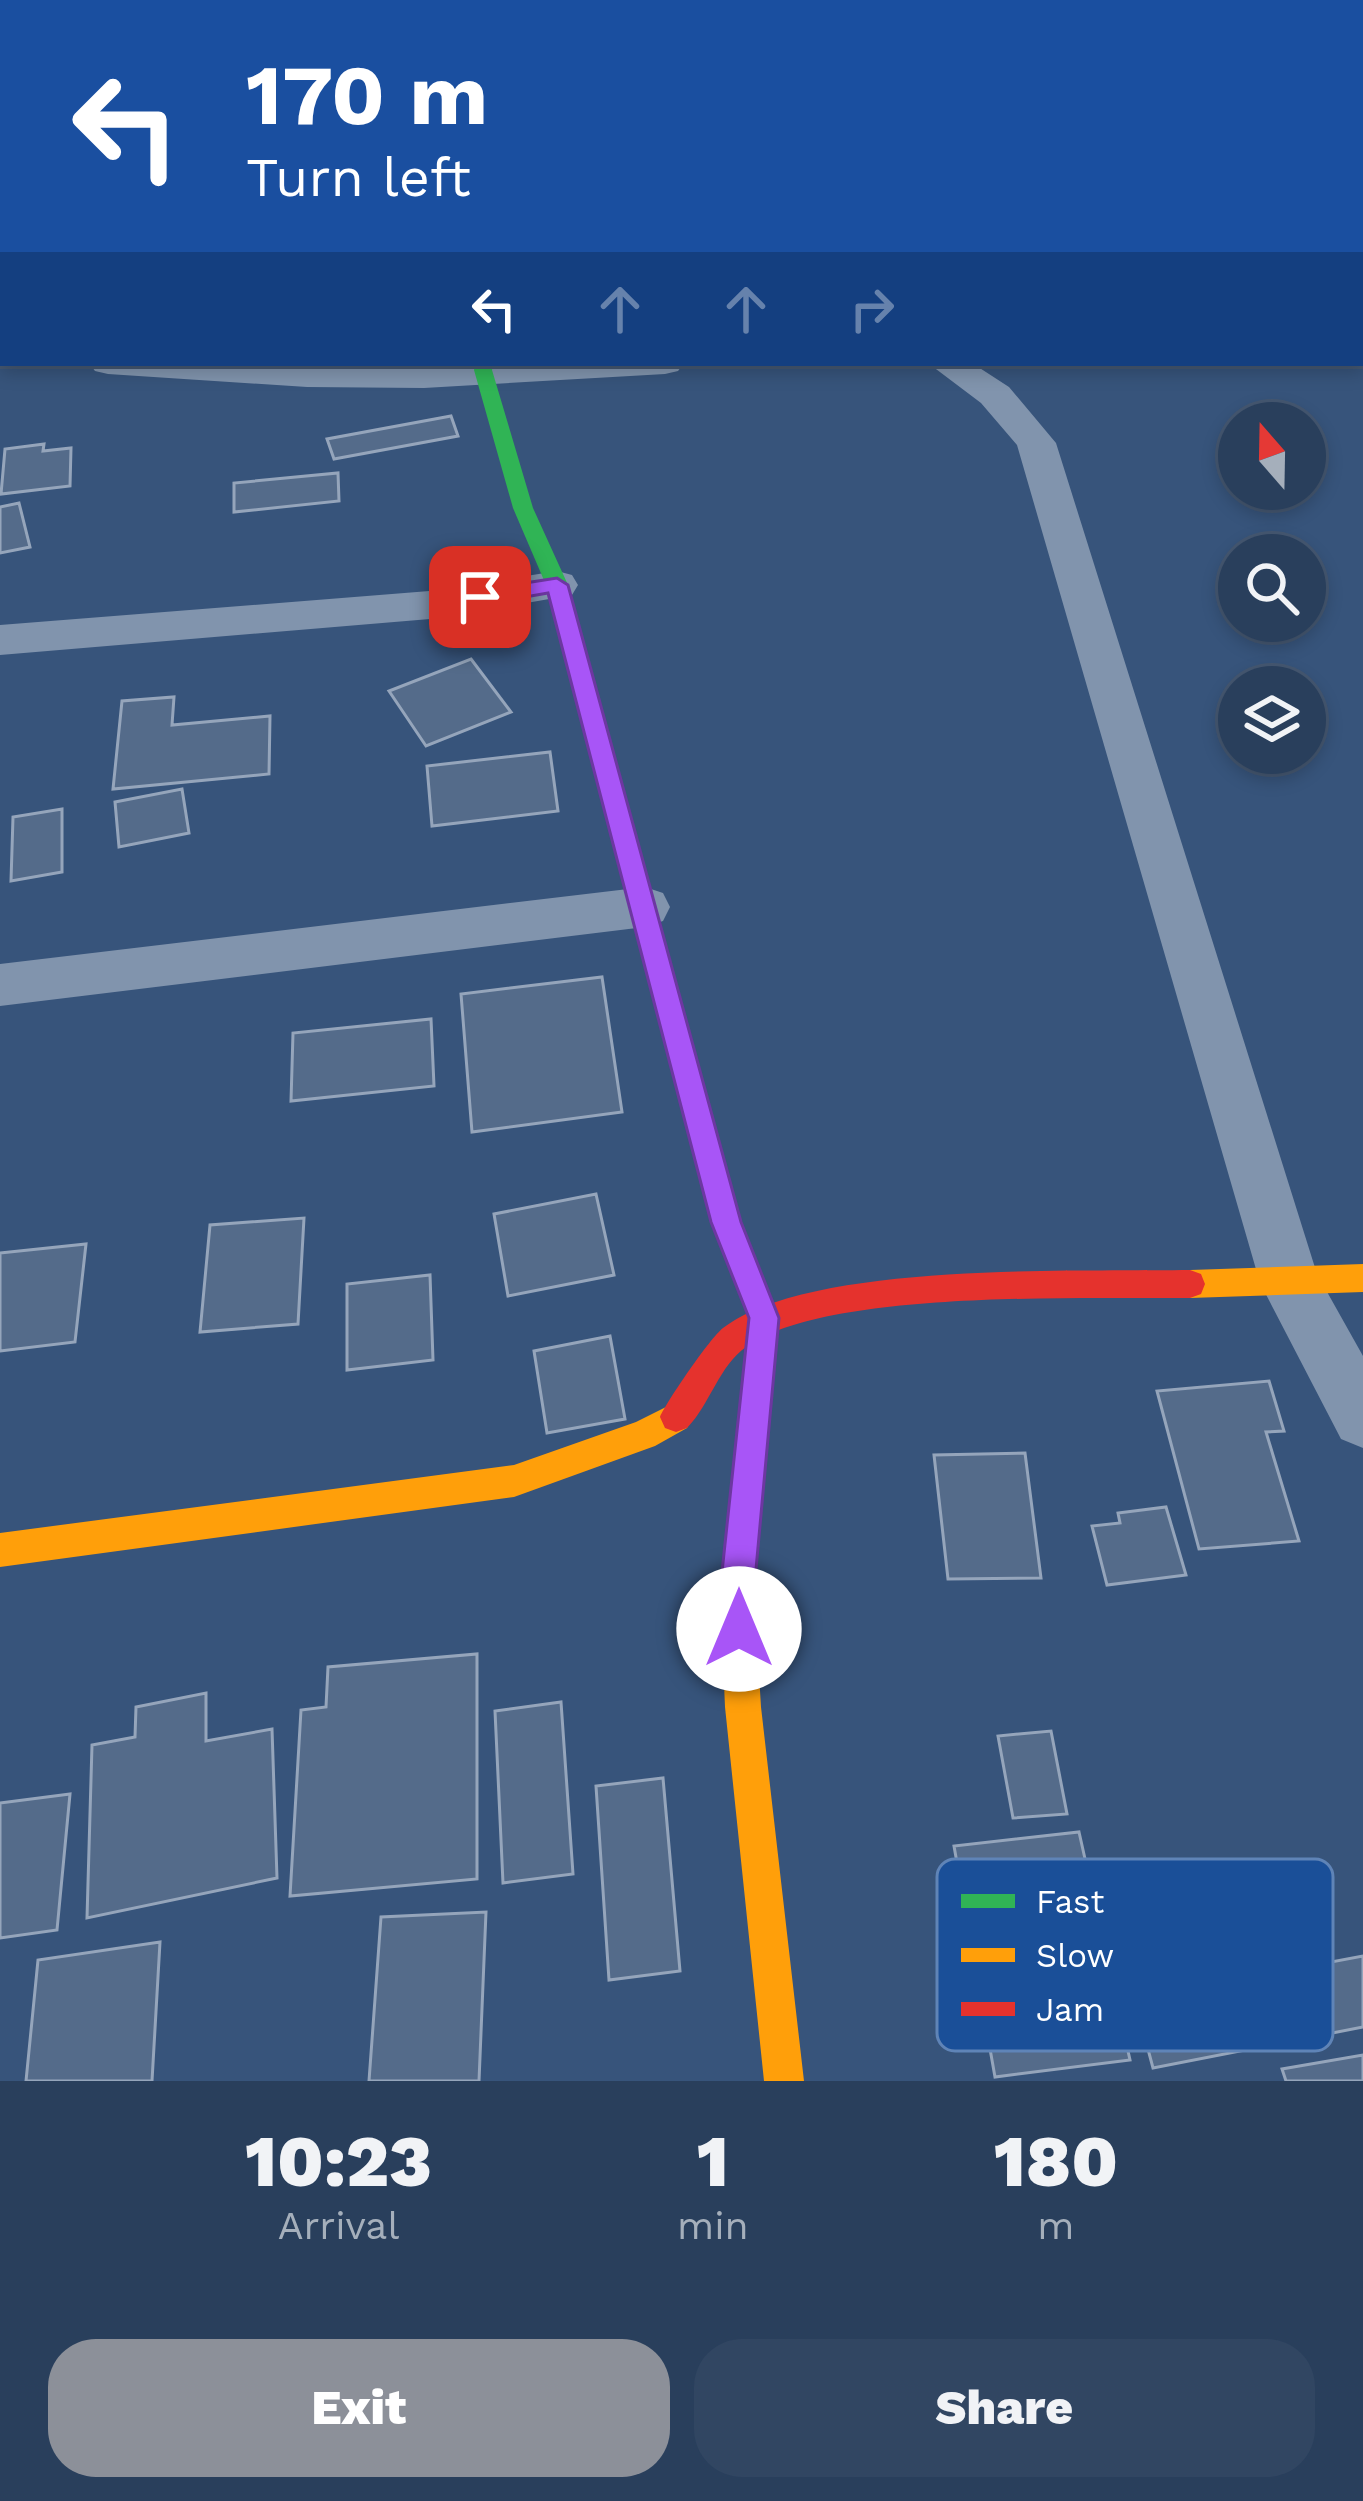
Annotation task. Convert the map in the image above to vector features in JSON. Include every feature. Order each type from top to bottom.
[{"type":"street","points":[[154,366],[307,376],[424,376],[529,366]]},
{"type":"street","points":[[952,366],[995,395],[1036,442],[1290,1283],[1363,1417]]},
{"type":"street","points":[[484,367],[523,508],[557,585],[726,1222],[764,1318],[737,1591],[743,1707],[784,2081]]},
{"type":"street","points":[[0,640],[442,604],[557,585]]},
{"type":"street","points":[[0,985],[645,907]]},
{"type":"street","points":[[0,1550],[514,1480],[644,1435],[681,1415],[732,1338],[764,1318],[871,1295],[1363,1278]]},
{"type":"building","points":[[451,416],[458,436],[334,459],[327,439]]},
{"type":"building","points":[[44,444],[43,451],[71,448],[70,486],[1,494],[5,449]]},
{"type":"building","points":[[338,473],[339,501],[234,512],[234,483]]},
{"type":"building","points":[[19,503],[30,547],[0,553],[0,507]]},
{"type":"building","points":[[471,659],[511,712],[426,746],[389,691]]},
{"type":"building","points":[[174,697],[172,725],[270,716],[269,774],[113,789],[122,701]]},
{"type":"building","points":[[550,752],[558,811],[432,826],[427,766]]},
{"type":"building","points":[[182,789],[189,833],[119,847],[115,802]]},
{"type":"building","points":[[62,809],[62,872],[11,881],[13,817]]},
{"type":"building","points":[[602,977],[622,1112],[472,1132],[461,994]]},
{"type":"building","points":[[431,1019],[434,1086],[291,1101],[293,1033]]},
{"type":"building","points":[[596,1194],[614,1275],[508,1296],[494,1214]]},
{"type":"building","points":[[304,1218],[298,1324],[200,1332],[210,1225]]},
{"type":"building","points":[[86,1244],[75,1342],[0,1351],[0,1253]]},
{"type":"building","points":[[430,1275],[433,1360],[347,1370],[347,1284]]},
{"type":"building","points":[[610,1336],[625,1419],[547,1433],[534,1351]]},
{"type":"building","points":[[1269,1381],[1284,1431],[1266,1432],[1299,1541],[1199,1549],[1157,1391]]},
{"type":"building","points":[[1025,1453],[1041,1578],[948,1579],[934,1455]]},
{"type":"building","points":[[1166,1507],[1186,1575],[1107,1585],[1092,1526],[1120,1523],[1118,1513]]},
{"type":"building","points":[[477,1654],[477,1879],[290,1896],[301,1710],[326,1707],[328,1667]]},
{"type":"building","points":[[206,1693],[206,1741],[272,1729],[277,1878],[87,1918],[92,1745],[135,1737],[136,1707]]},
{"type":"building","points":[[561,1702],[573,1874],[503,1883],[495,1711]]},
{"type":"building","points":[[1051,1731],[1067,1814],[1013,1818],[998,1736]]},
{"type":"building","points":[[663,1778],[680,1971],[609,1980],[596,1786]]},
{"type":"building","points":[[70,1794],[57,1930],[0,1938],[0,1803]]},
{"type":"building","points":[[1079,1832],[1085,1859],[956,1859],[954,1846]]},
{"type":"building","points":[[486,1912],[479,2081],[369,2081],[381,1917]]},
{"type":"building","points":[[160,1942],[152,2081],[26,2081],[38,1960]]},
{"type":"building","points":[[1363,1956],[1363,2027],[1333,2033],[1333,1962]]},
{"type":"building","points":[[990,2051],[1128,2051],[1130,2060],[995,2077]]},
{"type":"building","points":[[1148,2051],[1240,2051],[1153,2068]]},
{"type":"building","points":[[1363,2055],[1363,2081],[1286,2081],[1282,2069]]},
{"type":"traffic: fast","points":[[484,366],[523,508],[557,585],[689,1083]]},
{"type":"traffic: slow","points":[[689,1083],[726,1222],[764,1319],[737,1591],[743,1707],[784,2081]]},
{"type":"traffic: slow","points":[[1190,1284],[1363,1278]]},
{"type":"traffic: slow","points":[[0,1550],[514,1481],[644,1435],[676,1417]]},
{"type":"traffic: jam","points":[[676,1417],[727,1344],[773,1317],[824,1304],[953,1289],[1190,1284]]},
{"type":"route","points":[[480,597],[557,585],[726,1222],[764,1318],[737,1591],[739,1629]]}]
